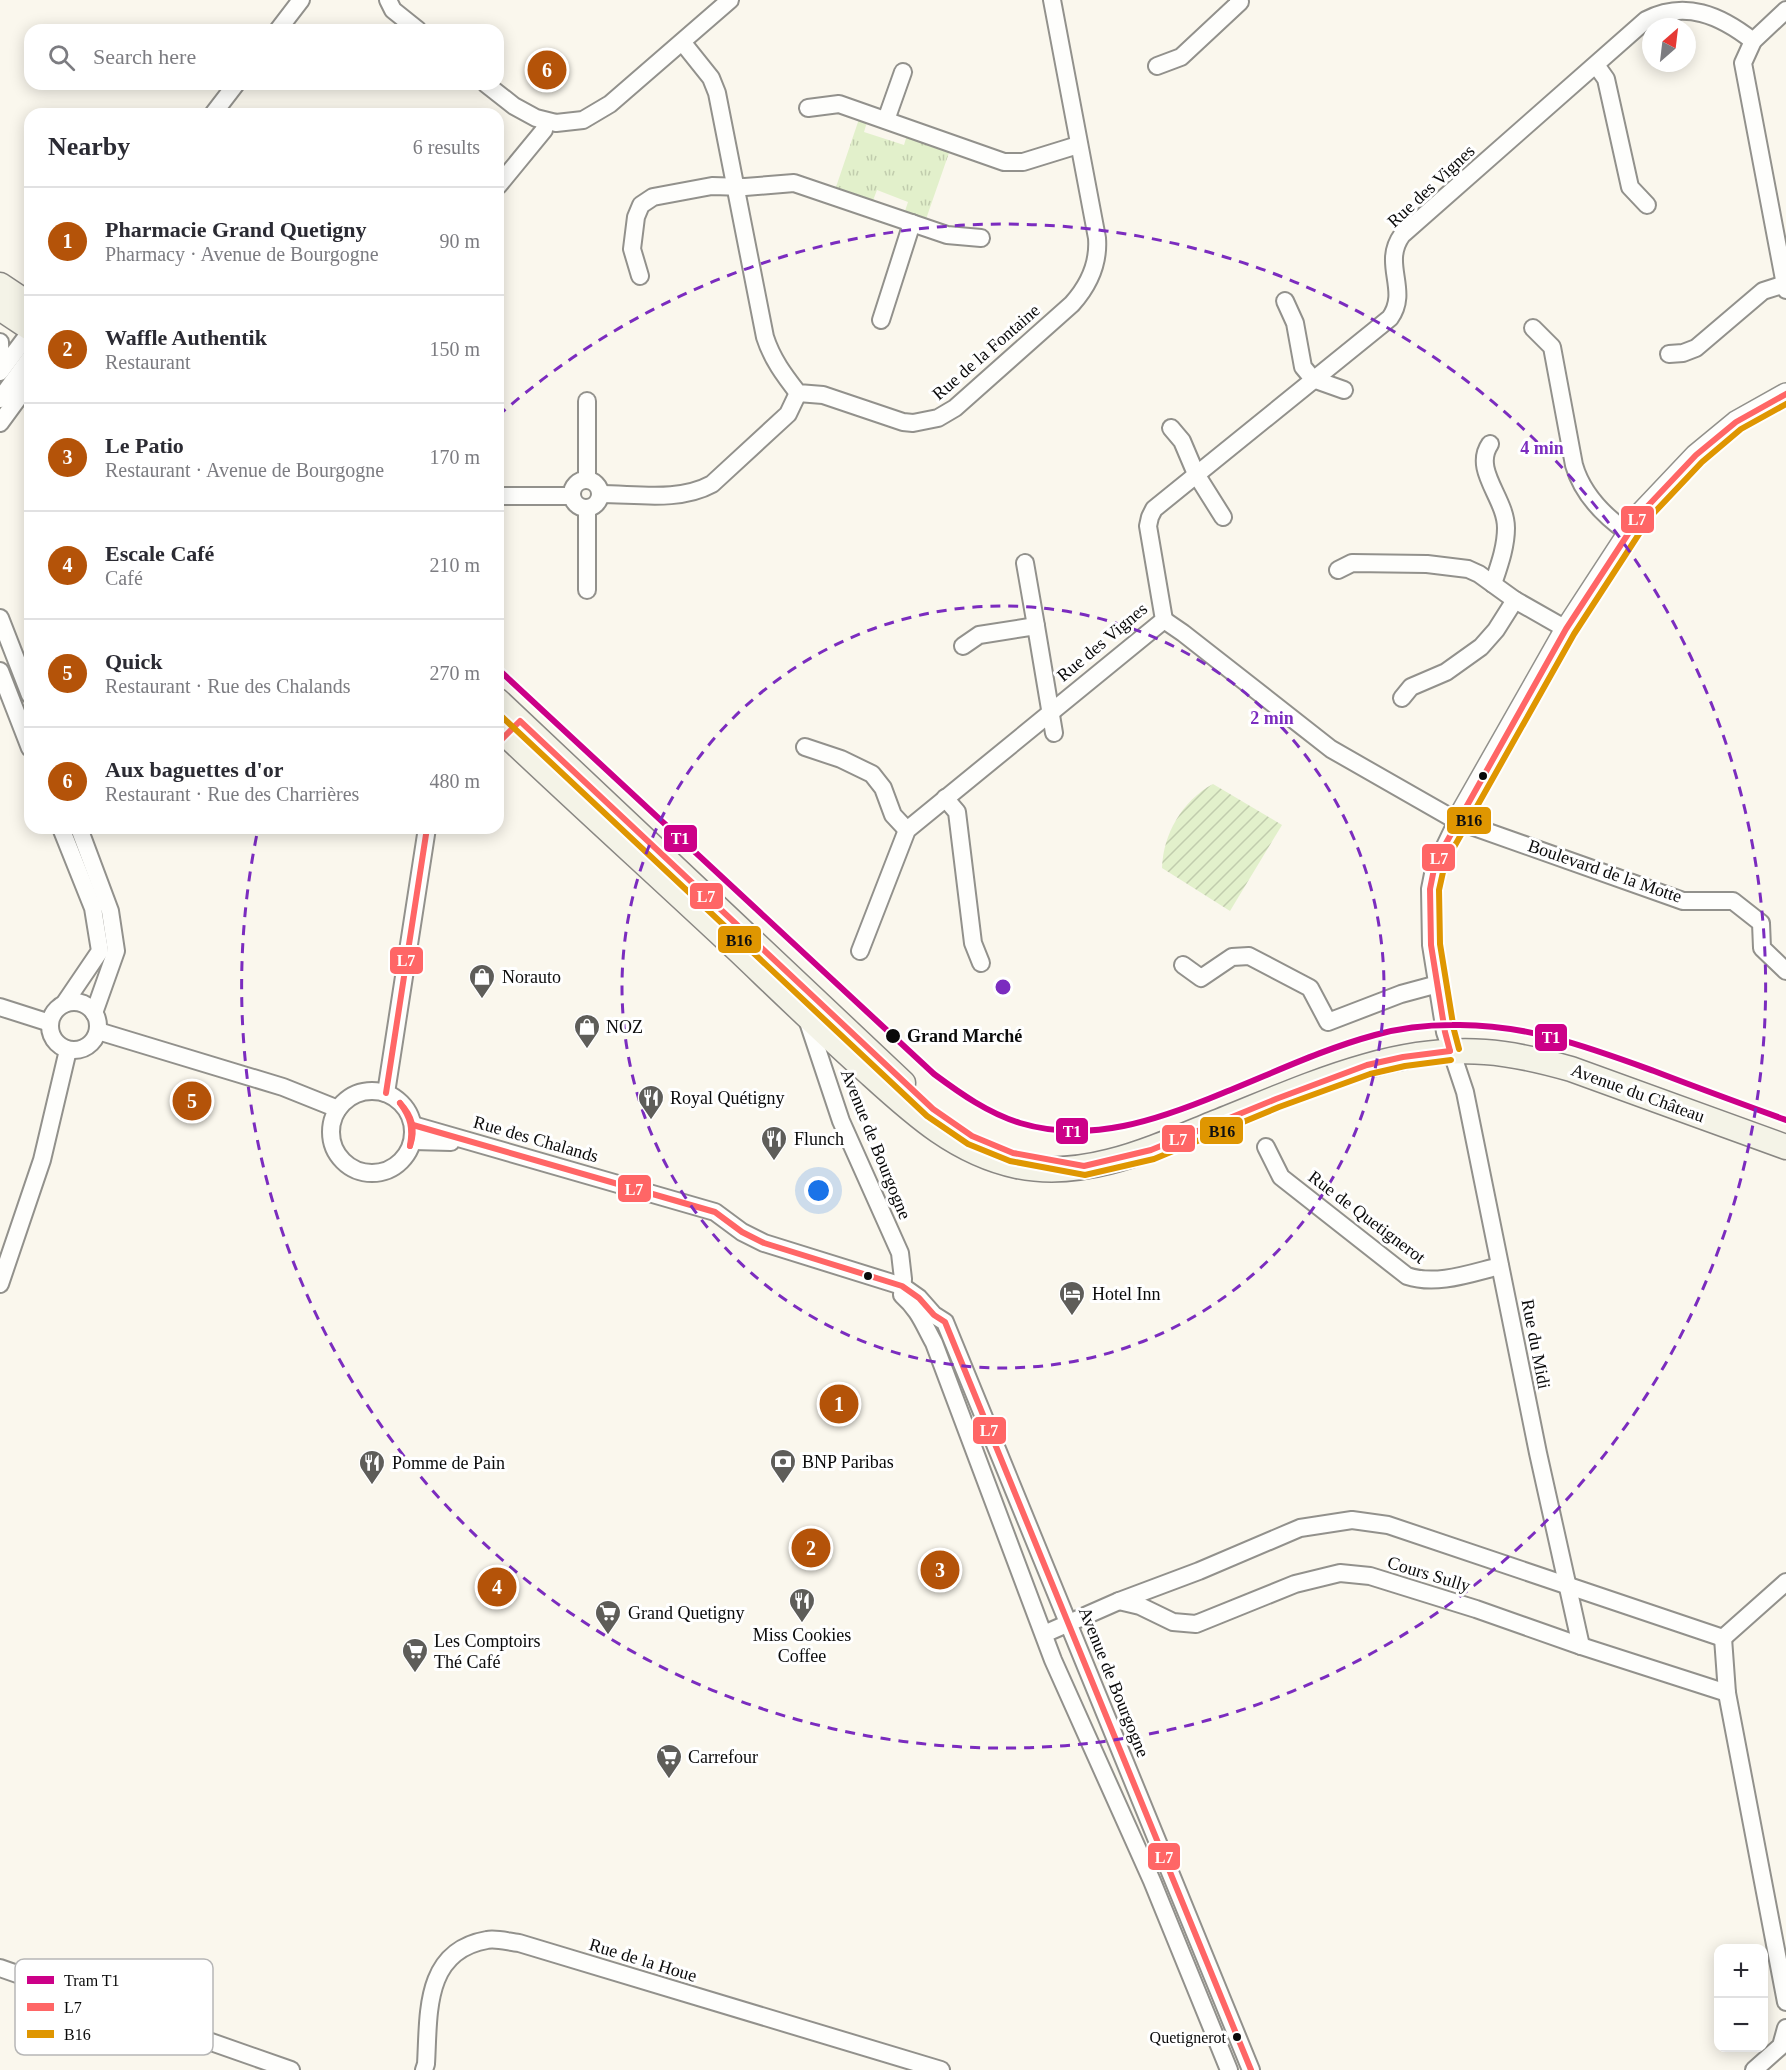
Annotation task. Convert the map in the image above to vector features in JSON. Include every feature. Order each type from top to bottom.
[{"type":"main road","points":[[0,285],[21,319]]},
{"type":"main road","points":[[505,732],[933,1109],[972,1136],[1013,1153],[1084,1166]]},
{"type":"main road","name":"Avenue du Château","points":[[505,732],[805,1015],[928,1125],[987,1157],[1018,1166],[1052,1170],[1084,1166],[1151,1150],[1367,1065],[1403,1057],[1450,1051],[1486,1052],[1538,1060],[1571,1069],[1786,1147]]},
{"type":"street","points":[[283,24],[301,0]]},
{"type":"street","points":[[388,0],[393,10],[410,24]]},
{"type":"street","points":[[494,90],[528,115],[545,121],[570,123],[583,120],[597,113],[683,43],[730,0]]},
{"type":"street","name":"Rue de la Fontaine","points":[[798,393],[823,395],[903,422],[913,423],[938,418],[955,408],[1072,304],[1087,284],[1098,251],[1052,0]]},
{"type":"street","points":[[1157,66],[1181,57],[1240,1]]},
{"type":"street","name":"Rue des Vignes","points":[[860,951],[907,830],[1049,711],[1164,620],[1148,521],[1154,509],[1386,322],[1393,313],[1399,296],[1394,256],[1402,235],[1646,20],[1670,8],[1688,8],[1708,13],[1732,25],[1753,41]]},
{"type":"street","points":[[1669,354],[1683,353],[1696,348],[1763,291],[1785,287],[1743,71],[1745,55],[1753,41],[1786,10]]},
{"type":"street","points":[[600,494],[683,495],[699,491],[712,484],[788,414],[798,393],[779,368],[765,337],[715,85],[706,70],[683,43]]},
{"type":"street","points":[[1596,65],[1606,79],[1630,188],[1647,204]]},
{"type":"street","points":[[886,120],[903,72]]},
{"type":"street","points":[[218,108],[231,90]]},
{"type":"street","points":[[808,108],[839,104],[1004,162],[1023,162],[1078,144]]},
{"type":"street","points":[[504,179],[544,130],[545,121]]},
{"type":"street","points":[[640,276],[632,249],[638,210],[646,200],[659,195],[712,186],[735,187],[794,183],[947,235],[981,238]]},
{"type":"street","points":[[880,320],[912,223]]},
{"type":"street","points":[[1285,301],[1295,323],[1301,361],[1313,379],[1344,390]]},
{"type":"street","points":[[0,371],[21,319]]},
{"type":"street","points":[[1533,328],[1552,347],[1574,465],[1581,483],[1593,502],[1627,532]]},
{"type":"street","points":[[0,342],[0,371]]},
{"type":"street","points":[[0,399],[24,366]]},
{"type":"street","points":[[0,423],[24,390]]},
{"type":"street","points":[[1450,1051],[1431,945],[1430,889],[1434,869],[1457,821],[1566,629],[1627,532],[1660,491],[1696,454],[1736,422],[1786,394]]},
{"type":"street","points":[[586,401],[587,480]]},
{"type":"street","points":[[1171,428],[1182,441],[1196,474],[1223,517]]},
{"type":"street","points":[[1490,444],[1485,450],[1483,460],[1485,470],[1504,510],[1506,530],[1493,584]]},
{"type":"street","points":[[587,480],[596,484],[600,494],[597,503],[587,508],[577,505],[572,496],[573,488],[577,483],[587,480]]},
{"type":"street","points":[[504,496],[572,496]]},
{"type":"street","points":[[587,508],[587,590]]},
{"type":"street","name":"Rue des Vignes","points":[[1025,563],[1054,733]]},
{"type":"street","points":[[1338,570],[1352,563],[1451,565],[1468,569],[1515,600],[1566,629]]},
{"type":"street","points":[[1402,698],[1411,687],[1453,669],[1481,648],[1496,630],[1515,600]]},
{"type":"street","points":[[0,618],[24,680]]},
{"type":"street","points":[[1164,620],[1331,749],[1457,821]]},
{"type":"street","points":[[963,646],[979,635],[1036,626]]},
{"type":"street","points":[[0,670],[24,732]]},
{"type":"street","points":[[805,747],[841,759],[872,774],[883,788],[893,815],[907,830]]},
{"type":"street","points":[[945,798],[957,812],[973,943],[981,963]]},
{"type":"street","name":"Boulevard de la Motte","points":[[1457,821],[1683,901],[1733,901],[1761,923],[1761,948],[1786,970]]},
{"type":"street","points":[[63,834],[93,908],[100,951],[64,1004],[57,1008],[50,1023],[52,1037],[56,1043],[75,1051],[87,1047],[96,1037],[97,1018],[81,1003],[64,1004]]},
{"type":"street","points":[[82,834],[110,912],[116,951],[94,1013]]},
{"type":"street","points":[[386,1093],[426,834]]},
{"type":"street","points":[[1183,965],[1201,978],[1232,957],[1249,956],[1310,988],[1328,1022],[1401,994],[1438,984]]},
{"type":"street","points":[[0,1007],[50,1023]]},
{"type":"street","name":"Avenue de Bourgogne","points":[[805,1015],[841,1122],[900,1253],[902,1290]]},
{"type":"street","points":[[98,1031],[283,1087],[338,1109]]},
{"type":"street","points":[[0,1284],[42,1160],[68,1050]]},
{"type":"street","name":"Rue du Midi","points":[[1450,1051],[1464,1092],[1566,1585],[1581,1646]]},
{"type":"street","points":[[412,1127],[405,1157],[394,1167],[370,1173],[358,1171],[339,1157],[333,1145],[331,1133],[332,1120],[347,1099],[359,1092],[373,1090],[396,1098],[412,1127],[451,1142],[597,1183],[601,1179],[595,1171],[582,1165],[412,1127]]},
{"type":"street","name":"Rue de Quetignerot","points":[[1266,1147],[1281,1177],[1407,1276],[1418,1280],[1430,1280],[1500,1266]]},
{"type":"street","name":"Rue des Chalands","points":[[601,1179],[715,1212],[742,1232],[764,1243],[883,1280]]},
{"type":"street","name":"Avenue de Bourgogne","points":[[883,1280],[919,1298],[934,1315],[1251,2070]]},
{"type":"street","points":[[902,1290],[918,1311],[954,1394],[1053,1660],[1152,1881],[1229,2070]]},
{"type":"street","points":[[928,1333],[926,1350],[972,1463],[991,1527],[1059,1693],[1130,1850],[1220,2070]]},
{"type":"street","name":"Cours Sully","points":[[1044,1634],[1300,1528],[1352,1520],[1388,1525],[1723,1638]]},
{"type":"street","name":"Cours Sully","points":[[1119,1601],[1140,1606],[1173,1622],[1196,1624],[1295,1584],[1340,1573],[1370,1576],[1727,1693]]},
{"type":"street","points":[[1786,1582],[1723,1638],[1727,1693],[1786,2002]]},
{"type":"street","name":"Avenue de Bourgogne","points":[[1065,1624],[1241,2070]]},
{"type":"street","name":"Rue de la Houe","points":[[424,2070],[427,2054],[427,2016],[434,1982],[451,1956],[470,1945],[488,1939],[519,1943],[940,2070]]},
{"type":"street","points":[[0,1968],[15,1973]]},
{"type":"street","points":[[1754,2070],[1783,2049],[1786,2028]]},
{"type":"street","points":[[213,2043],[291,2070]]},
{"type":"green space","points":[[859,119],[867,122],[864,132],[904,145],[907,135],[950,150],[925,222],[904,214],[908,202],[877,190],[872,203],[835,190]]},
{"type":"green space","points":[[1213,784],[1282,825],[1230,911],[1162,868],[1166,843],[1176,820],[1192,800]]},
{"type":"tram line","name":"T1","points":[[504,675],[934,1074],[965,1096],[1008,1119],[1046,1129],[1072,1131],[1123,1126],[1174,1112],[1317,1054],[1384,1033],[1423,1026],[1478,1025],[1530,1032],[1580,1045],[1786,1120]]},
{"type":"transit line","name":"L7","points":[[1450,1051],[1431,945],[1430,889],[1434,869],[1441,852],[1566,629],[1643,511],[1696,455],[1736,422],[1786,394]]},
{"type":"transit line","name":"B16","points":[[1459,1049],[1440,944],[1439,890],[1449,856],[1574,634],[1650,517],[1702,462],[1741,429],[1786,404]]},
{"type":"transit line","name":"B16","points":[[504,719],[927,1116],[968,1144],[1010,1161],[1085,1175],[1154,1159],[1279,1107],[1370,1074],[1405,1066],[1451,1060]]},
{"type":"transit line","name":"L7","points":[[504,737],[520,721],[933,1109],[972,1136],[1013,1153],[1084,1166],[1151,1150],[1367,1065],[1403,1057],[1450,1051]]},
{"type":"transit line","name":"L7","points":[[386,1093],[426,834]]},
{"type":"transit line","name":"L7","points":[[400,1103],[412,1123],[413,1134],[410,1146]]},
{"type":"transit line","name":"L7","points":[[400,1103],[410,1123],[410,1146]]},
{"type":"transit line","name":"L7","points":[[413,1125],[715,1212],[742,1232],[764,1243],[902,1286],[945,1322],[1251,2070]]},
{"type":"place","name":"Aux baguettes d'or","points":[[547,70]]},
{"type":"place","name":"Norauto","points":[[482,1000]]},
{"type":"place","name":"Grand Marché","points":[[893,1036]]},
{"type":"place","name":"NOZ","points":[[587,1050]]},
{"type":"place","name":"Quick","points":[[192,1101]]},
{"type":"place","name":"Royal Quétigny","points":[[651,1121]]},
{"type":"place","name":"Flunch","points":[[774,1162]]},
{"type":"place","name":"Hotel Inn","points":[[1072,1317]]},
{"type":"place","name":"Pharmacie Grand Quetigny","points":[[839,1404]]},
{"type":"place","name":"BNP Paribas","points":[[783,1485]]},
{"type":"place","name":"Pomme de Pain","points":[[372,1486]]},
{"type":"place","name":"Waffle Authentik","points":[[811,1548]]},
{"type":"place","name":"Le Patio","points":[[940,1570]]},
{"type":"place","name":"Escale Café","points":[[497,1587]]},
{"type":"place","name":"Miss Cookies Coffee","points":[[802,1624]]},
{"type":"place","name":"Grand Quetigny","points":[[608,1636]]},
{"type":"place","name":"Les Comptoirs Thé Café","points":[[415,1674]]},
{"type":"place","name":"Carrefour","points":[[669,1780]]},
{"type":"place","name":"Quetignerot","points":[[1237,2037]]}]
